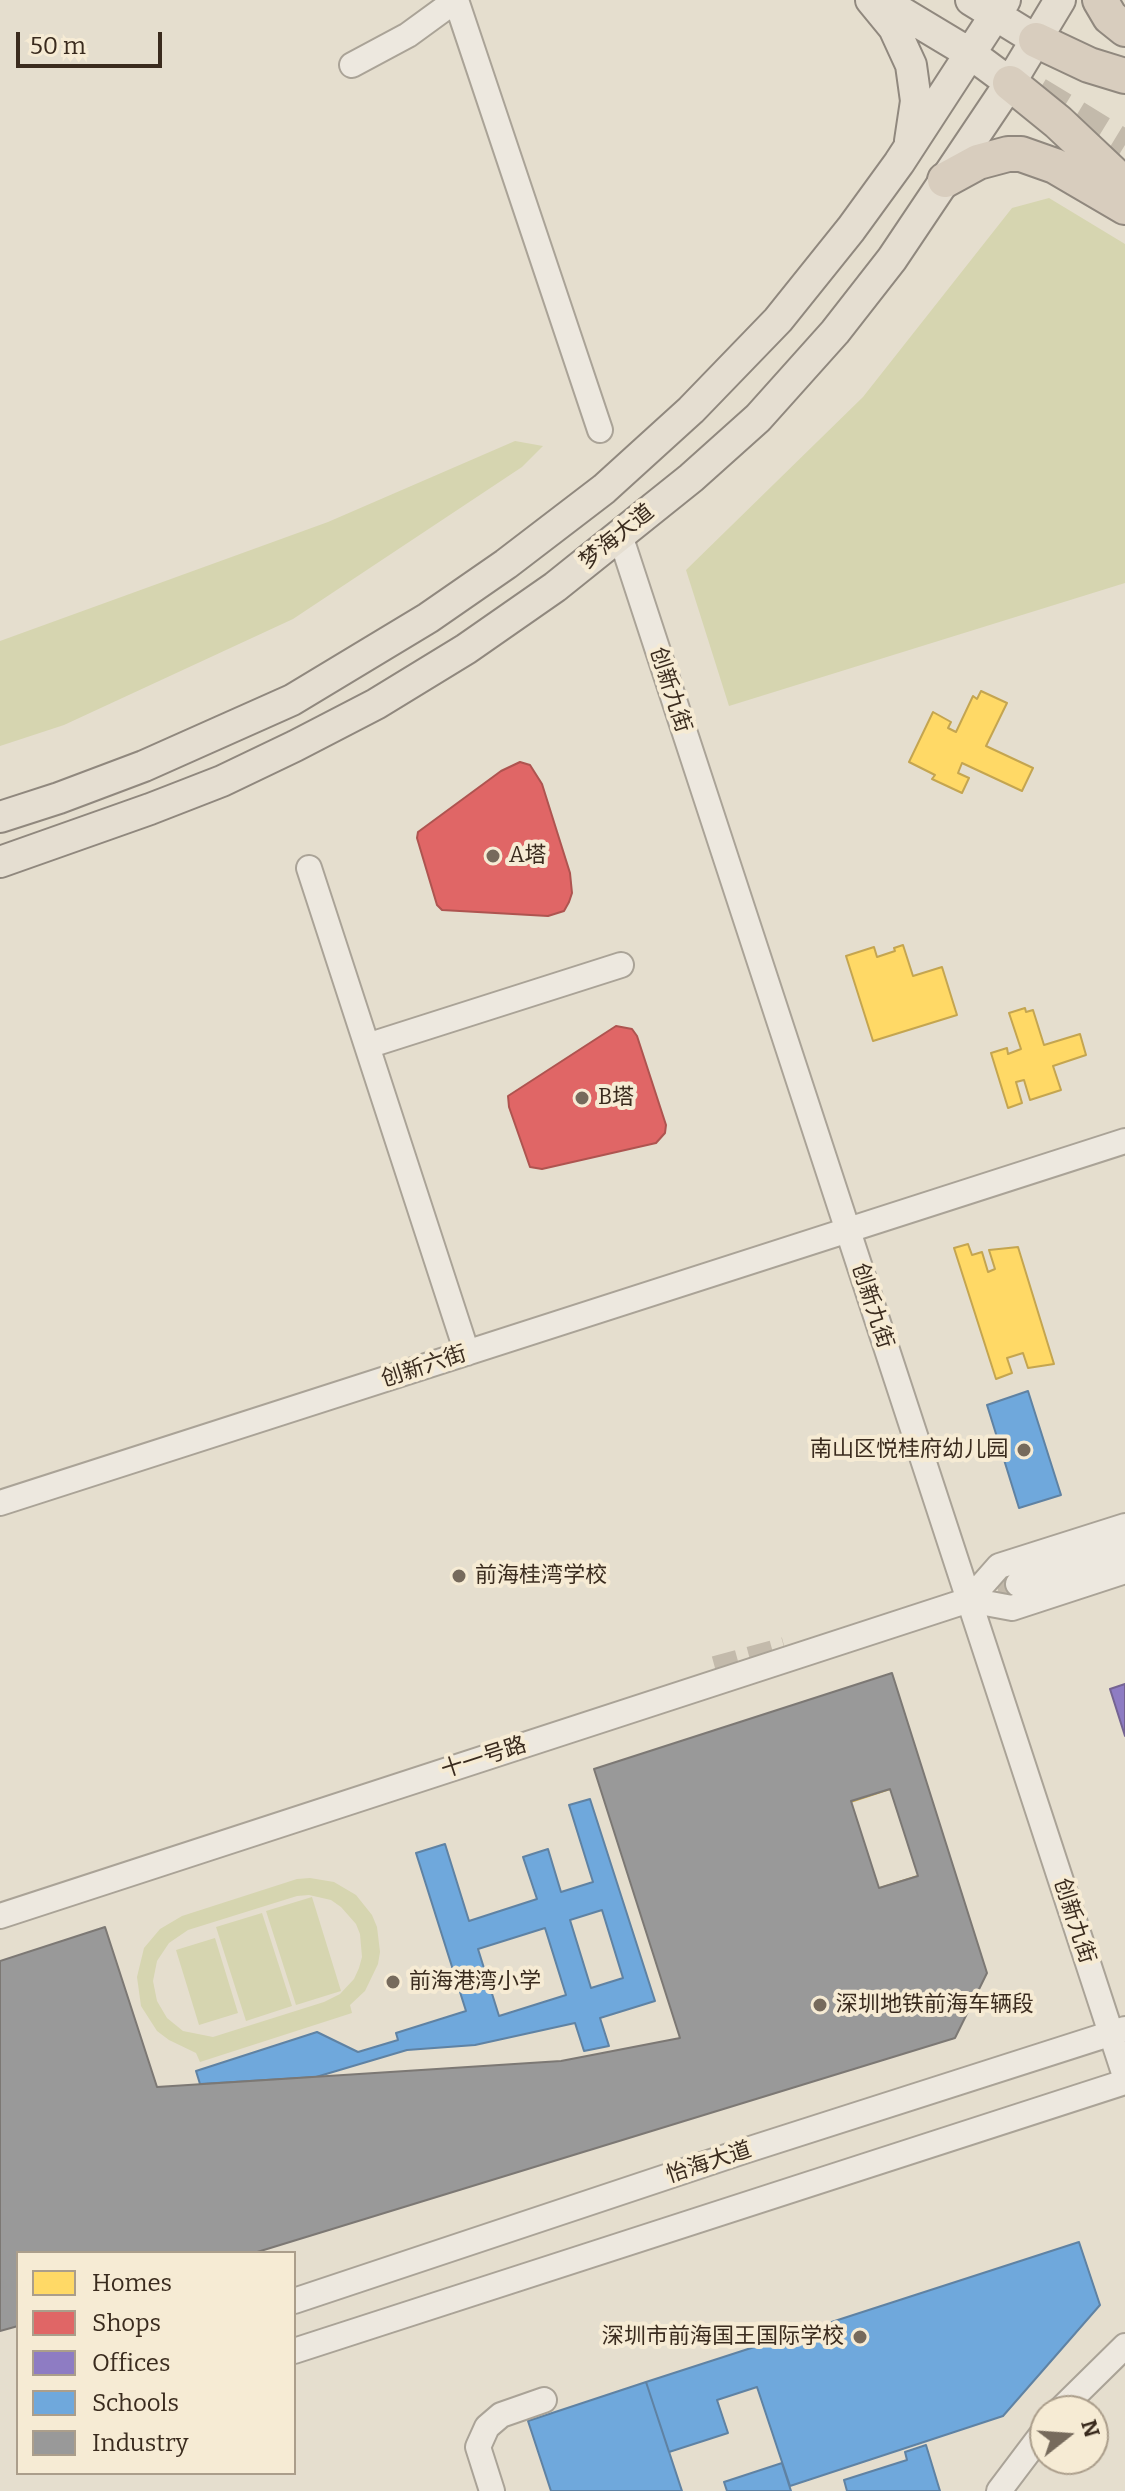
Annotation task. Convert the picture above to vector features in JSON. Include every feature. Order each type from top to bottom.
[{"type":"highway","points":[[1100,0],[1110,17],[1125,29]]},
{"type":"highway","points":[[1036,40],[1089,65],[1125,76]]},
{"type":"highway","points":[[1010,83],[1058,122],[1125,185]]},
{"type":"highway","points":[[945,180],[978,162],[1021,154],[1055,166],[1125,207]]},
{"type":"main road","points":[[871,0],[894,28],[916,81],[908,149]]},
{"type":"main road","points":[[881,0],[971,54],[1010,83]]},
{"type":"main road","name":"梦海大道","points":[[0,862],[193,792],[309,739],[376,704],[466,649],[555,587],[691,478],[758,418],[845,320],[892,259],[1010,83],[1060,0]]},
{"type":"main road","points":[[990,5],[1036,40]]},
{"type":"main road","name":"梦海大道","points":[[0,817],[144,766],[292,700],[415,626],[506,564],[604,489],[691,410],[778,320],[851,229],[971,54],[990,5]]},
{"type":"street","points":[[352,65],[408,35],[456,0],[600,430]]},
{"type":"street","name":"创新九街","points":[[620,535],[969,1600],[1118,2032],[1125,2079]]},
{"type":"street","points":[[309,868],[467,1353]]},
{"type":"street","points":[[367,1046],[621,965]]},
{"type":"street","name":"创新六街","points":[[0,1503],[1125,1141]]},
{"type":"street","points":[[969,1600],[999,1566],[1125,1526]]},
{"type":"street","points":[[1018,1584],[1125,1549]]},
{"type":"street","name":"十一号路","points":[[0,1916],[969,1600],[1012,1608],[1125,1571]]},
{"type":"street","points":[[0,1901],[715,1668]]},
{"type":"street","name":"怡海大道","points":[[296,2300],[741,2152],[1118,2032]]},
{"type":"street","points":[[296,2350],[1125,2079]]},
{"type":"street","points":[[1075,2395],[1125,2346]]},
{"type":"street","points":[[492,2491],[478,2447],[487,2427],[501,2415],[544,2400]]},
{"type":"street","points":[[999,2491],[1029,2451]]},
{"type":"green space","points":[[1049,198],[1125,244],[1125,583],[729,706],[686,570],[863,397],[1012,208]]},
{"type":"green space","points":[[515,441],[543,446],[522,467],[293,619],[64,725],[0,746],[0,641],[328,522]]},
{"type":"green space","points":[[297,1879],[334,1882],[356,1895],[372,1915],[380,1952],[378,1964],[365,1991],[350,2005],[352,2013],[200,2062],[196,2053],[157,2031],[141,2006],[137,1977],[144,1948],[160,1929],[182,1916]],"holes":[[[297,1896],[331,1900],[356,1924],[360,1934],[362,1957],[359,1968],[354,1979],[340,1994],[324,2002],[213,2037],[183,2031],[167,2018],[157,2001],[153,1981],[157,1961],[169,1943],[188,1930]]]},
{"type":"green space","points":[[312,1897],[341,1991],[296,2005],[266,1911]]},
{"type":"green space","points":[[262,1913],[292,2006],[246,2021],[216,1927]]},
{"type":"green space","points":[[215,1938],[238,2013],[199,2025],[176,1950]]},
{"type":"building: Homes","points":[[981,691],[1007,703],[986,746],[1033,768],[1022,791],[962,763],[958,773],[969,778],[962,793],[932,779],[935,775],[909,762],[933,712],[951,722],[948,728],[956,732],[973,696],[977,699]]},
{"type":"building: Homes","points":[[903,945],[913,976],[942,967],[957,1015],[873,1041],[846,956],[874,947],[877,957]]},
{"type":"building: Homes","points":[[1025,1008],[1026,1012],[1033,1010],[1044,1045],[1080,1034],[1086,1055],[1053,1066],[1061,1090],[1030,1100],[1024,1080],[1016,1082],[1022,1103],[1008,1108],[991,1053],[1007,1048],[1008,1054],[1021,1049],[1009,1013]]},
{"type":"building: Homes","points":[[968,1244],[972,1255],[982,1252],[988,1272],[995,1269],[989,1250],[1018,1247],[1054,1364],[1028,1368],[1023,1353],[1007,1358],[1012,1373],[996,1379],[954,1248]]},
{"type":"building: Homes","points":[[857,1689],[890,1789],[814,1814],[781,1713]]},
{"type":"building: Homes","points":[[680,1754],[712,1854],[637,1879],[604,1778]]},
{"type":"building: Homes","points":[[918,1876],[952,1985],[876,2009],[842,1900]]},
{"type":"building: Homes","points":[[740,1938],[774,2048],[699,2072],[664,1962]]},
{"type":"building: Homes","points":[[97,1942],[130,2042],[54,2066],[21,1966]]},
{"type":"building: Homes","points":[[554,2071],[570,2120],[422,2167],[406,2119]]},
{"type":"building: Homes","points":[[158,2128],[193,2238],[152,2251],[113,2251],[82,2153]]},
{"type":"building: Homes","points":[[375,2129],[391,2177],[242,2225],[227,2177]]},
{"type":"building: Homes","points":[[0,2263],[11,2296],[0,2300]]},
{"type":"building: Shops","name":"A塔","points":[[520,762],[530,765],[542,784],[570,873],[572,893],[569,902],[564,911],[548,916],[442,910],[437,905],[417,838],[418,832],[501,771]]},
{"type":"building: Shops","name":"B塔","points":[[616,1026],[632,1029],[637,1036],[666,1125],[665,1133],[656,1143],[542,1169],[530,1167],[508,1096]]},
{"type":"building: Offices","points":[[1125,1684],[1125,1736],[1110,1689]]},
{"type":"building: Schools","name":"南山区悦桂府幼儿园","points":[[1028,1391],[1061,1495],[1019,1508],[987,1405]]},
{"type":"building: Schools","points":[[590,1799],[655,2001],[600,2018],[609,2046],[584,2051],[575,2023],[475,2045],[407,2050],[316,2077],[200,2084],[196,2071],[317,2032],[358,2052],[398,2040],[396,2033],[466,2011],[416,1853],[445,1844],[469,1921],[537,1899],[523,1857],[548,1849],[561,1892],[593,1882],[569,1805]],"holes":[[[602,1910],[623,1978],[591,1988],[570,1920]],[[545,1928],[566,1995],[499,2016],[478,1949]]]},
{"type":"building: Schools","points":[[1079,2242],[1100,2305],[1003,2416],[790,2486],[757,2387],[717,2400],[728,2433],[669,2452],[646,2382]]},
{"type":"building: Schools","points":[[646,2382],[682,2491],[551,2491],[528,2421]]},
{"type":"building: Schools","points":[[926,2445],[940,2491],[847,2491],[844,2480],[907,2460],[905,2452]]},
{"type":"building: Schools","points":[[782,2463],[791,2491],[727,2491],[724,2482]]},
{"type":"building: Industry","name":"深圳地铁前海车辆段","points":[[892,1673],[987,1973],[955,2038],[261,2251],[16,2251],[16,2327],[0,2331],[0,1961],[105,1927],[157,2087],[561,2061],[680,2038],[594,1769]]},
{"type":"building: Industry","points":[[890,1789],[918,1876],[879,1888],[851,1801]]},
{"type":"tunnel","points":[[1038,92],[1125,145]]},
{"type":"tunnel","points":[[963,1599],[1018,1584]]},
{"type":"tunnel","points":[[715,1668],[785,1649]]},
{"type":"place","name":"A塔","points":[[493,856]]},
{"type":"place","name":"B塔","points":[[582,1098]]},
{"type":"place","name":"南山区悦桂府幼儿园","points":[[1024,1450]]},
{"type":"place","name":"前海桂湾学校","points":[[459,1576]]},
{"type":"place","name":"前海港湾小学","points":[[393,1982]]},
{"type":"place","name":"深圳地铁前海车辆段","points":[[820,2005]]},
{"type":"place","name":"深圳市前海国王国际学校","points":[[860,2337]]}]
